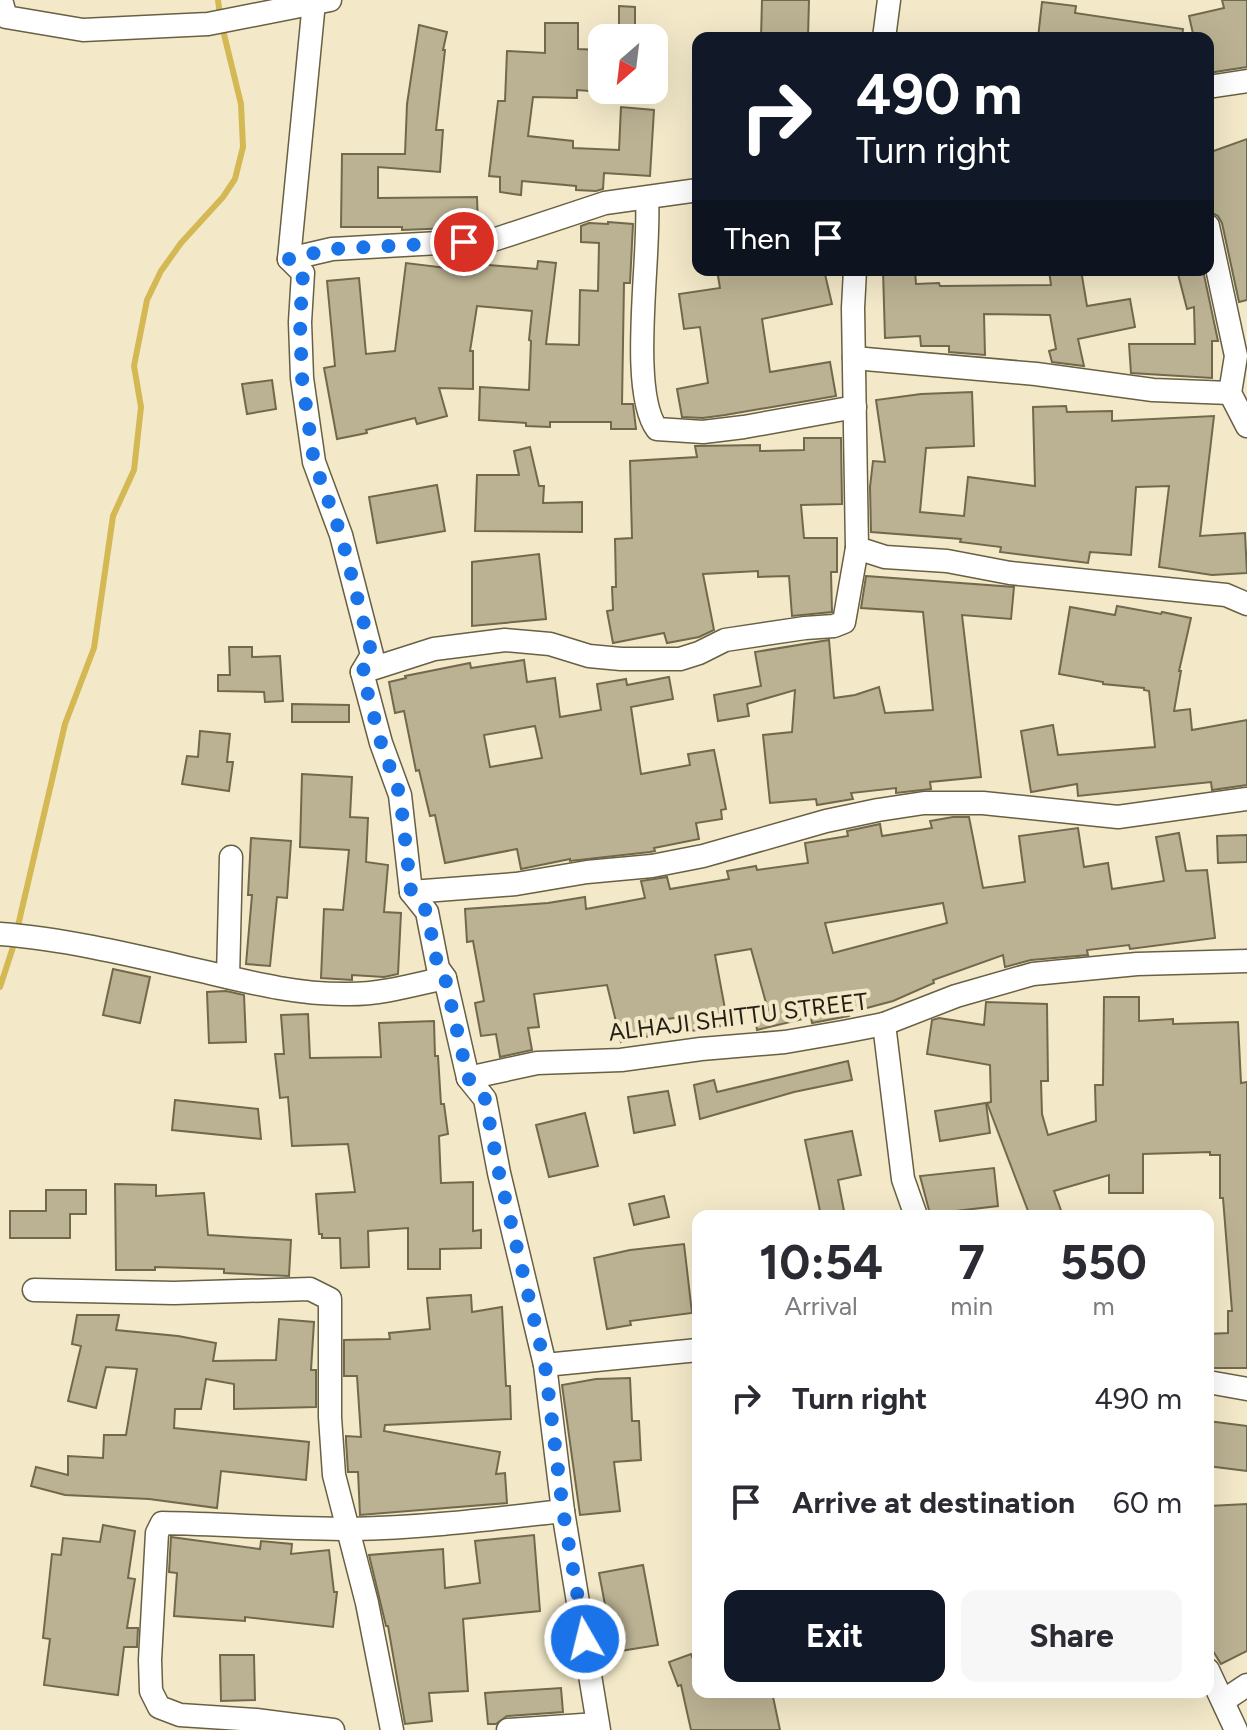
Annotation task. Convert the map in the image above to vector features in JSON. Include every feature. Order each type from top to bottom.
[{"type":"street","points":[[1,0],[6,17],[83,30],[234,21],[322,1],[289,259]]},
{"type":"street","points":[[885,32],[889,0]]},
{"type":"street","points":[[1214,86],[1247,81]]},
{"type":"street","points":[[289,259],[346,247],[493,240],[605,203],[692,191]]},
{"type":"street","points":[[647,199],[649,220],[643,380],[648,417],[657,429],[703,432],[731,429],[855,407]]},
{"type":"street","points":[[1214,254],[1236,356],[1230,393],[1247,426]]},
{"type":"street","points":[[289,259],[303,273],[300,322],[302,378],[314,462],[341,535],[372,655],[362,672],[381,743],[400,795],[411,892],[427,912],[438,968],[445,978],[468,1078],[485,1099],[499,1173],[545,1365],[563,1511],[598,1727],[508,1730]]},
{"type":"street","points":[[362,672],[434,649],[505,640],[550,644],[589,656],[680,659],[725,640],[834,626],[844,622],[857,548],[855,276]]},
{"type":"street","points":[[854,358],[1036,374],[1153,390],[1230,393]]},
{"type":"street","points":[[857,548],[885,557],[947,561],[1010,573],[1246,598]]},
{"type":"street","points":[[411,892],[516,884],[587,872],[652,866],[703,856],[826,821],[924,803],[983,803],[1118,817],[1247,799]]},
{"type":"street","points":[[228,977],[231,857]]},
{"type":"street","points":[[0,934],[156,961],[311,993],[384,992],[445,978]]},
{"type":"street","name":"ALHAJI SHITTU STREET","points":[[468,1078],[537,1063],[621,1060],[785,1042],[884,1024],[956,996],[1033,974],[1137,964],[1247,961]]},
{"type":"street","points":[[884,1024],[903,1179],[914,1210]]},
{"type":"street","points":[[34,1290],[174,1293],[310,1289],[330,1299],[330,1417],[334,1475],[367,1603],[392,1730]]},
{"type":"street","points":[[545,1365],[692,1351]]},
{"type":"street","points":[[1214,1383],[1247,1389]]},
{"type":"street","points":[[333,1730],[256,1720],[180,1715],[159,1707],[151,1691],[153,1594],[157,1533],[162,1523],[348,1529],[426,1527],[563,1511]]},
{"type":"street","points":[[1214,1682],[1236,1730]]},
{"type":"street","points":[[1223,1701],[1247,1685]]},
{"type":"building","points":[[762,0],[809,0],[808,32],[761,32]]},
{"type":"building","points":[[1222,0],[1247,0],[1247,67],[1214,72],[1214,32],[1193,32],[1189,16],[1224,8]]},
{"type":"building","points":[[1042,2],[1076,6],[1075,13],[1183,29],[1183,32],[1039,32]]},
{"type":"building","points":[[619,6],[635,7],[635,24],[619,24]]},
{"type":"building","points":[[545,23],[578,23],[578,49],[588,49],[588,91],[577,90],[577,98],[533,97],[528,136],[573,141],[573,148],[619,150],[621,107],[654,110],[650,176],[604,173],[603,189],[596,191],[522,181],[521,195],[500,192],[500,177],[489,176],[498,101],[505,101],[507,51],[545,53]]},
{"type":"building","points":[[419,25],[447,32],[436,130],[443,130],[440,172],[378,167],[378,198],[477,197],[478,227],[402,230],[402,227],[341,227],[342,154],[405,154],[407,104]]},
{"type":"building","points":[[1247,139],[1247,300],[1239,302],[1222,223],[1214,214],[1214,151]]},
{"type":"building","points":[[608,222],[633,224],[630,283],[624,283],[622,404],[633,404],[636,429],[611,429],[611,422],[550,422],[550,427],[479,420],[480,387],[529,390],[532,311],[477,306],[470,351],[473,351],[473,389],[439,388],[447,416],[417,424],[415,418],[337,439],[324,368],[335,366],[327,281],[359,278],[366,354],[395,351],[406,263],[463,270],[464,263],[537,269],[538,261],[556,263],[546,344],[579,345],[580,290],[598,291],[599,243],[581,242],[581,226]]},
{"type":"building","points":[[718,276],[825,276],[832,304],[762,319],[770,372],[830,362],[836,396],[703,418],[682,417],[677,389],[708,383],[700,327],[684,329],[679,294],[720,288]]},
{"type":"building","points":[[883,276],[915,276],[916,284],[939,283],[940,286],[1051,285],[1050,276],[1082,276],[1087,306],[1130,299],[1135,327],[1078,339],[1084,366],[1052,362],[1049,351],[1056,349],[1050,315],[984,314],[985,355],[949,352],[949,346],[921,346],[920,336],[885,338]]},
{"type":"building","points":[[1179,276],[1204,276],[1218,341],[1212,341],[1212,378],[1131,373],[1129,344],[1195,344],[1194,307],[1187,309]]},
{"type":"building","points":[[272,380],[276,409],[247,414],[242,384]]},
{"type":"building","points":[[972,392],[974,446],[926,448],[920,512],[964,516],[968,477],[1035,486],[1033,407],[1066,406],[1067,412],[1112,411],[1112,421],[1214,416],[1200,536],[1245,533],[1247,573],[1212,575],[1159,567],[1169,486],[1136,487],[1131,555],[1090,552],[1088,563],[1000,552],[1001,547],[960,542],[961,539],[871,532],[873,461],[885,462],[876,400]]},
{"type":"building","points":[[804,438],[841,438],[842,504],[801,505],[804,538],[837,538],[837,572],[831,572],[832,612],[792,616],[789,576],[758,577],[758,571],[703,574],[714,630],[699,637],[667,643],[664,633],[613,643],[607,611],[613,610],[612,587],[616,587],[615,539],[632,538],[630,461],[697,457],[695,446],[760,445],[760,451],[804,450]]},
{"type":"building","points":[[530,447],[539,486],[544,486],[543,503],[582,502],[582,532],[475,531],[477,475],[519,475],[514,451]]},
{"type":"building","points":[[437,485],[445,531],[377,543],[369,497]]},
{"type":"building","points":[[539,554],[546,619],[472,626],[472,562]]},
{"type":"building","points":[[866,576],[1014,587],[1011,619],[962,615],[981,777],[930,782],[931,789],[896,793],[896,788],[851,793],[853,799],[817,805],[816,799],[770,803],[763,735],[792,732],[795,690],[747,704],[749,716],[718,721],[714,695],[761,686],[755,652],[829,640],[834,698],[879,687],[885,713],[933,710],[923,612],[861,608]]},
{"type":"building","points":[[1117,606],[1191,618],[1174,711],[1190,709],[1192,730],[1247,720],[1247,785],[1212,790],[1211,782],[1078,796],[1077,784],[1031,792],[1021,731],[1053,725],[1058,755],[1155,747],[1149,691],[1059,674],[1070,607],[1115,615]]},
{"type":"building","points":[[229,647],[252,647],[252,657],[280,656],[283,701],[265,702],[264,692],[218,691],[218,675],[230,675]]},
{"type":"building","points":[[524,660],[527,682],[555,678],[560,717],[601,710],[597,684],[626,679],[627,685],[669,677],[673,699],[631,707],[641,774],[690,765],[688,754],[714,750],[726,809],[721,810],[722,819],[696,823],[699,839],[654,848],[655,851],[650,852],[570,859],[521,869],[517,849],[445,863],[435,815],[430,816],[419,770],[416,771],[404,711],[395,713],[389,682],[470,663],[471,668]],"holes":[[[535,726],[542,758],[490,767],[484,735]]]},
{"type":"building","points":[[292,704],[349,705],[349,722],[292,722]]},
{"type":"building","points":[[200,731],[230,734],[227,762],[233,762],[229,791],[182,784],[187,756],[198,757]]},
{"type":"building","points":[[302,774],[352,777],[350,817],[368,818],[366,862],[388,865],[384,912],[401,913],[398,974],[384,977],[352,975],[352,980],[321,978],[324,909],[343,910],[349,850],[300,847]]},
{"type":"building","points":[[969,817],[983,888],[1025,882],[1019,836],[1078,828],[1084,867],[1108,863],[1112,889],[1164,881],[1156,837],[1179,833],[1186,871],[1207,870],[1215,938],[1130,949],[1129,945],[1087,950],[1088,955],[1031,960],[1005,967],[1003,955],[933,980],[934,983],[893,1001],[848,1013],[849,1016],[812,1023],[811,1017],[757,1030],[754,1013],[768,1010],[751,949],[715,955],[728,1025],[684,1032],[682,1017],[652,1021],[655,1035],[621,1042],[607,985],[534,994],[539,1027],[528,1028],[532,1050],[500,1057],[496,1034],[481,1036],[475,1003],[484,1001],[473,941],[467,942],[465,909],[585,897],[586,909],[645,898],[641,881],[667,877],[670,889],[729,879],[727,871],[808,863],[805,843],[848,836],[847,831],[880,824],[882,836],[932,828],[930,821]],"holes":[[[943,903],[947,923],[833,953],[825,923]]]},
{"type":"building","points":[[1247,835],[1247,862],[1218,863],[1217,836]]},
{"type":"building","points":[[251,838],[291,841],[287,898],[277,897],[270,966],[246,964],[252,895],[248,895]]},
{"type":"building","points":[[113,969],[150,977],[140,1023],[103,1015]]},
{"type":"building","points":[[226,991],[244,995],[246,1042],[209,1043],[207,992]]},
{"type":"building","points":[[1104,997],[1139,997],[1139,1021],[1173,1019],[1173,1024],[1238,1022],[1241,1083],[1247,1082],[1247,1368],[1214,1368],[1214,1334],[1228,1333],[1228,1311],[1232,1311],[1223,1198],[1220,1198],[1220,1155],[1210,1155],[1210,1152],[1143,1154],[1143,1193],[1109,1193],[1109,1175],[1054,1191],[1061,1210],[1028,1210],[987,1103],[991,1102],[990,1065],[927,1054],[932,1020],[939,1018],[984,1025],[986,1002],[1047,1004],[1048,1081],[1041,1081],[1042,1114],[1048,1135],[1096,1121],[1095,1085],[1103,1085]]},
{"type":"building","points":[[308,1014],[310,1058],[381,1057],[379,1023],[434,1021],[435,1056],[438,1056],[441,1104],[444,1104],[448,1134],[439,1136],[441,1183],[473,1182],[473,1231],[481,1230],[481,1248],[440,1249],[440,1269],[408,1269],[408,1228],[368,1231],[369,1267],[341,1268],[340,1238],[322,1238],[319,1234],[316,1194],[355,1192],[348,1144],[292,1146],[288,1097],[280,1098],[275,1054],[284,1054],[281,1015]]},
{"type":"building","points":[[848,1061],[852,1080],[794,1092],[700,1119],[694,1085],[714,1080],[717,1092]]},
{"type":"building","points":[[668,1091],[675,1125],[634,1133],[628,1097]]},
{"type":"building","points":[[175,1100],[258,1109],[261,1139],[172,1130]]},
{"type":"building","points":[[986,1103],[990,1133],[940,1141],[935,1111]]},
{"type":"building","points":[[585,1113],[598,1166],[549,1177],[536,1125]]},
{"type":"building","points":[[852,1131],[861,1175],[838,1180],[844,1210],[820,1210],[805,1140]]},
{"type":"building","points":[[994,1168],[998,1206],[929,1210],[920,1176]]},
{"type":"building","points":[[115,1184],[156,1185],[156,1196],[204,1193],[208,1235],[291,1240],[289,1276],[224,1273],[224,1269],[155,1267],[155,1270],[116,1270]]},
{"type":"building","points":[[46,1190],[86,1190],[86,1214],[70,1214],[70,1238],[10,1238],[10,1211],[46,1211]]},
{"type":"building","points":[[664,1196],[669,1217],[634,1225],[629,1204]]},
{"type":"building","points":[[684,1244],[692,1313],[630,1321],[631,1325],[607,1329],[594,1258]]},
{"type":"building","points":[[471,1295],[472,1312],[502,1307],[511,1419],[385,1425],[384,1431],[500,1452],[496,1474],[505,1473],[507,1503],[360,1515],[358,1472],[348,1472],[346,1441],[346,1436],[361,1437],[357,1376],[344,1376],[344,1340],[390,1339],[389,1333],[430,1329],[427,1298]]},
{"type":"building","points":[[77,1315],[119,1315],[116,1330],[216,1343],[213,1361],[276,1360],[279,1319],[314,1322],[311,1370],[316,1370],[316,1407],[234,1409],[234,1384],[206,1379],[201,1409],[175,1409],[174,1428],[309,1442],[306,1480],[221,1471],[217,1508],[149,1499],[65,1495],[31,1486],[36,1467],[68,1475],[68,1456],[103,1458],[104,1435],[126,1435],[137,1369],[106,1367],[96,1408],[68,1401],[81,1346],[72,1344]]},
{"type":"building","points":[[630,1378],[632,1421],[639,1421],[641,1460],[614,1462],[620,1511],[580,1515],[562,1385],[596,1379]]},
{"type":"building","points":[[1214,1422],[1247,1426],[1247,1471],[1214,1467]]},
{"type":"building","points":[[1247,1504],[1247,1651],[1221,1664],[1214,1653],[1214,1506]]},
{"type":"building","points":[[103,1525],[135,1531],[128,1578],[135,1579],[127,1628],[138,1628],[137,1647],[124,1647],[118,1695],[44,1685],[50,1639],[43,1638],[52,1554],[61,1555],[63,1538],[100,1542]]},
{"type":"building","points":[[534,1535],[540,1611],[463,1619],[468,1691],[429,1693],[432,1721],[405,1724],[388,1626],[369,1555],[443,1549],[445,1588],[480,1583],[475,1541]]},
{"type":"building","points":[[171,1537],[260,1549],[261,1541],[292,1544],[291,1554],[329,1550],[334,1592],[337,1592],[333,1627],[245,1617],[245,1621],[174,1616],[177,1573],[169,1572]]},
{"type":"building","points":[[643,1565],[658,1645],[614,1652],[599,1573]]},
{"type":"building","points":[[691,1654],[692,1698],[773,1698],[780,1730],[691,1730],[681,1685],[678,1686],[669,1662]]},
{"type":"building","points":[[220,1655],[254,1655],[255,1700],[221,1701]]},
{"type":"building","points":[[561,1688],[563,1712],[507,1716],[496,1724],[488,1724],[485,1693]]},
{"type":"waterway","points":[[218,0],[220,15]]},
{"type":"waterway","points":[[17,930],[65,724],[94,648],[113,516],[134,470],[141,407],[134,366],[147,300],[161,271],[181,243],[223,197],[235,179],[243,147],[241,104],[222,26]]},
{"type":"waterway","points":[[0,987],[15,941]]},
{"type":"route","points":[[464,242],[360,246],[289,259],[303,273],[300,322],[302,378],[314,462],[341,535],[372,655],[362,672],[381,743],[400,795],[411,892],[427,912],[438,968],[445,978],[468,1078],[485,1099],[499,1173],[545,1365],[563,1511],[585,1639]]}]
